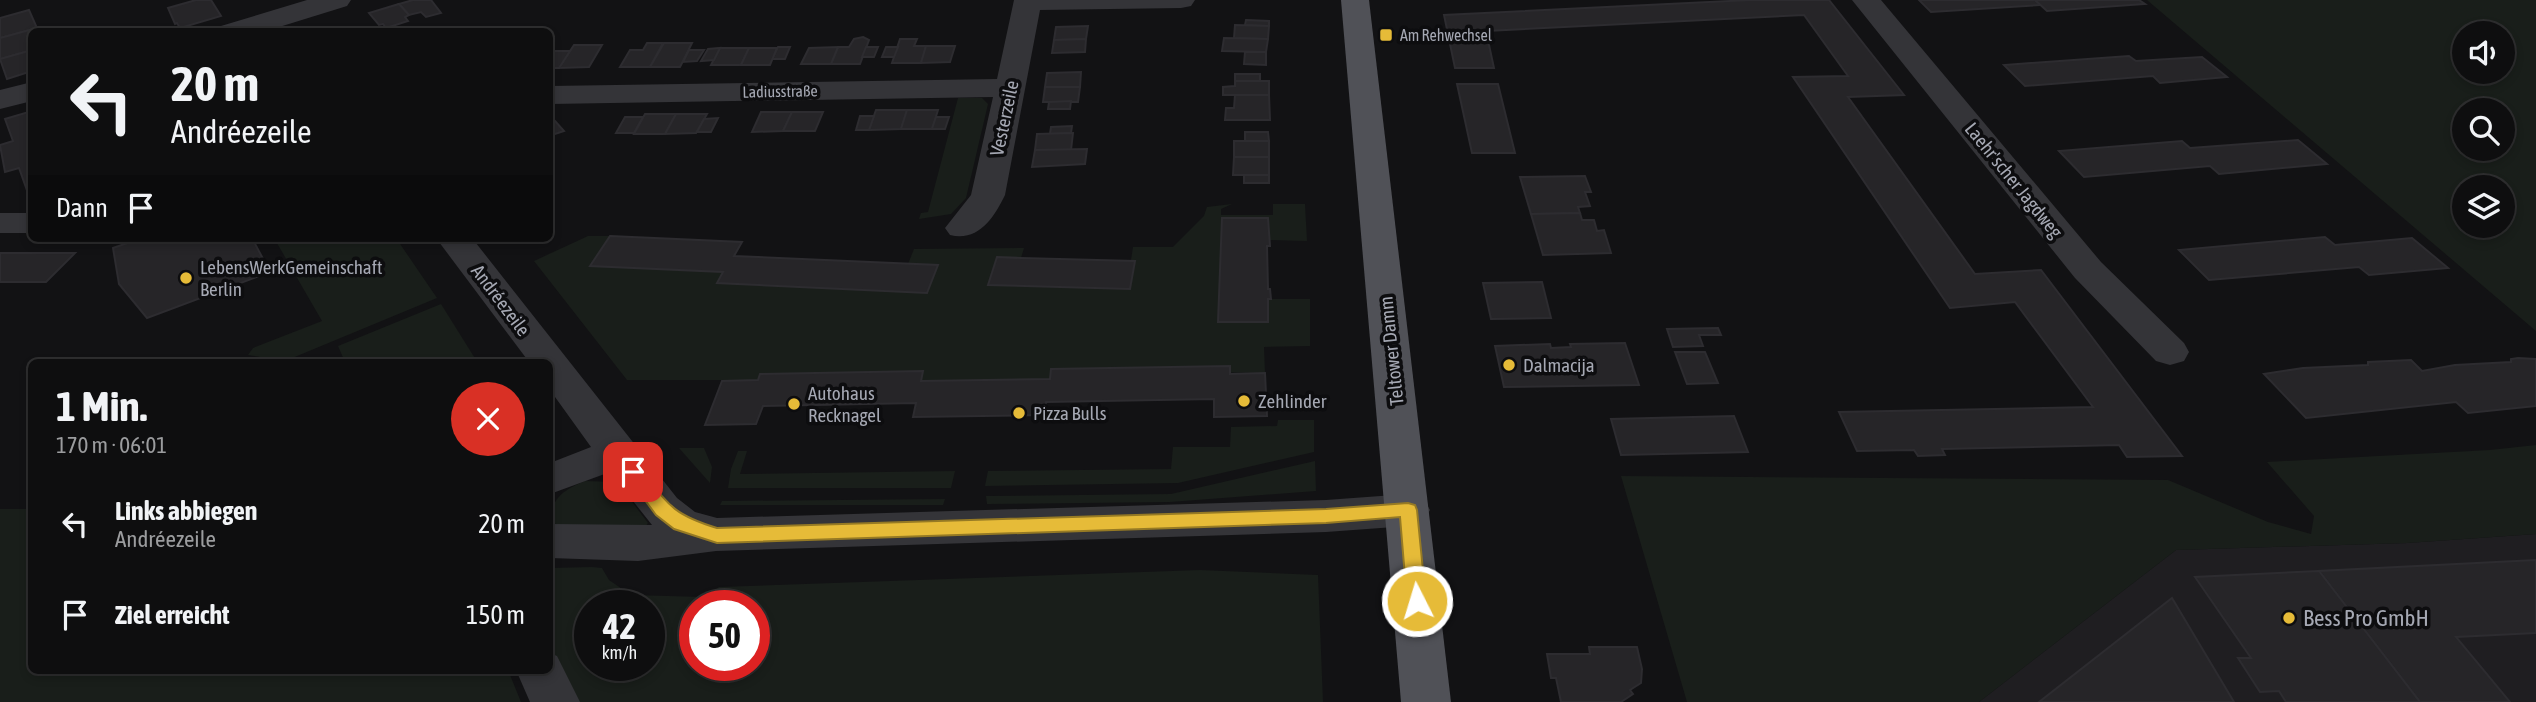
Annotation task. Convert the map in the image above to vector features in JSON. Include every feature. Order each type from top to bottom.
[{"type":"main road","name":"Teltower Damm","points":[[1355,0],[1426,702]]},
{"type":"street","points":[[246,28],[337,0]]},
{"type":"street","points":[[1028,1],[1181,0]]},
{"type":"street","name":"Laehr'scher Jagdweg","points":[[1867,0],[2088,270],[2170,352]]},
{"type":"street","name":"Vesterzeile","points":[[962,228],[981,209],[988,195],[1028,1]]},
{"type":"street","name":"Ladiusstraße","points":[[553,95],[1010,88]]},
{"type":"street","points":[[0,100],[28,92]]},
{"type":"street","points":[[0,223],[28,223]]},
{"type":"street","name":"Andréezeile","points":[[457,242],[546,359]]},
{"type":"street","name":"Andréezeile","points":[[553,368],[662,510],[680,524],[717,536],[1326,516],[1408,510]]},
{"type":"street","points":[[553,478],[618,453]]},
{"type":"street","points":[[553,541],[638,544],[717,536]]},
{"type":"street","points":[[542,674],[555,702]]},
{"type":"shaded area","points":[[2147,0],[2536,0],[2536,331]]},
{"type":"shaded area","points":[[958,98],[982,98],[988,104],[966,198],[951,214],[919,219],[921,213],[928,212]]},
{"type":"shaded area","points":[[1232,204],[1221,209],[1221,215],[1273,215],[1273,204],[1305,204],[1307,241],[1270,240],[1268,218],[1222,218],[1218,322],[1268,322],[1268,299],[1310,299],[1310,346],[1264,347],[1265,373],[1051,369],[1050,379],[921,381],[923,371],[758,380],[627,380],[534,261],[588,236],[610,236],[590,266],[723,272],[718,283],[927,293],[938,266],[908,264],[914,249],[1024,248],[1021,258],[997,257],[989,285],[1129,289],[1135,261],[1131,260],[1133,247],[1173,247],[1204,216],[1207,207]]},
{"type":"shaded area","points":[[276,242],[399,242],[437,298],[290,359],[248,355],[253,348],[322,321]]},
{"type":"shaded area","points":[[441,304],[475,359],[344,359],[338,346]]},
{"type":"shaded area","points":[[1278,420],[1314,420],[1314,452],[1178,483],[985,486],[988,471],[1171,469],[1173,447],[1230,447],[1231,427],[1277,426]]},
{"type":"shaded area","points":[[2536,445],[2536,534],[2407,543],[2176,550],[1979,702],[1687,702],[1621,476],[2168,480],[2268,522],[2311,534],[2314,516],[2267,462]]},
{"type":"shaded area","points":[[679,448],[704,448],[712,467],[710,483]]},
{"type":"shaded area","points":[[738,451],[747,451],[740,474],[955,471],[951,488],[728,488]]},
{"type":"shaded area","points":[[1315,461],[1316,491],[1170,502],[987,504],[986,496],[1171,494]]},
{"type":"shaded area","points":[[585,481],[617,482],[648,523],[645,527],[562,529],[553,522],[553,506],[560,495]]},
{"type":"shaded area","points":[[945,499],[943,505],[720,505],[722,501]]},
{"type":"shaded area","points":[[0,509],[28,509],[28,674],[510,674],[521,702],[0,702]]},
{"type":"shaded area","points":[[2536,534],[2536,702],[1979,702],[2176,550],[2407,543]]},
{"type":"shaded area","points":[[553,568],[602,568],[609,580],[624,590],[574,590],[574,681],[665,681],[665,596],[679,596],[679,681],[770,681],[770,590],[714,590],[719,587],[1200,570],[1318,575],[1323,702],[565,702],[553,674]]},
{"type":"building","points":[[196,0],[211,0],[221,16],[180,28],[175,24],[168,8]]},
{"type":"building","points":[[413,0],[431,0],[441,13],[426,17],[421,12],[409,15],[399,4]]},
{"type":"building","points":[[1750,0],[1829,0],[1904,95],[1848,97],[1975,274],[2041,270],[2182,456],[2127,457],[2119,445],[1942,449],[1945,455],[1918,456],[1914,450],[1857,451],[1839,412],[2093,407],[2015,302],[1950,308],[1793,77],[1848,76],[1804,15],[1486,31],[1494,68],[1455,68],[1444,15]]},
{"type":"building","points":[[1919,0],[2035,0],[2041,5],[1931,12]]},
{"type":"building","points":[[2035,0],[2139,0],[2145,4],[2047,11]]},
{"type":"building","points":[[399,4],[409,15],[405,17],[408,21],[386,28],[383,24],[379,25],[369,13]]},
{"type":"building","points":[[29,10],[37,28],[28,28],[28,30],[0,38],[0,18]]},
{"type":"building","points":[[1246,20],[1269,21],[1269,26],[1245,25]]},
{"type":"building","points":[[1235,25],[1269,26],[1268,39],[1234,38]]},
{"type":"building","points":[[1088,26],[1086,39],[1054,40],[1056,27]]},
{"type":"building","points":[[28,30],[28,51],[0,59],[0,38]]},
{"type":"building","points":[[863,37],[869,40],[860,64],[831,64],[838,47],[849,47],[854,39]]},
{"type":"building","points":[[1224,38],[1268,39],[1266,52],[1222,51]]},
{"type":"building","points":[[900,39],[917,39],[914,46],[926,46],[921,63],[892,63]]},
{"type":"building","points":[[1086,39],[1085,52],[1052,53],[1054,40]]},
{"type":"building","points":[[647,43],[663,43],[650,67],[620,67],[630,50],[643,50]]},
{"type":"building","points":[[664,43],[692,43],[680,67],[650,67]]},
{"type":"building","points":[[574,45],[602,45],[589,67],[559,68]]},
{"type":"building","points":[[926,46],[955,46],[950,62],[921,63]]},
{"type":"building","points":[[778,47],[790,47],[785,59],[772,59]]},
{"type":"building","points":[[838,47],[831,64],[801,64],[809,48]]},
{"type":"building","points":[[866,47],[878,47],[874,57],[862,57]]},
{"type":"building","points":[[886,47],[898,47],[894,57],[882,57]]},
{"type":"building","points":[[720,48],[749,48],[741,65],[711,65]]},
{"type":"building","points":[[720,48],[714,60],[701,61],[708,49]]},
{"type":"building","points":[[749,48],[777,48],[770,65],[741,65]]},
{"type":"building","points":[[689,50],[704,50],[697,61],[683,62]]},
{"type":"building","points":[[28,51],[28,72],[7,79],[0,59]]},
{"type":"building","points":[[553,51],[570,51],[559,68],[553,68]]},
{"type":"building","points":[[1245,52],[1266,52],[1266,65],[1244,64]]},
{"type":"building","points":[[2129,56],[2136,61],[2202,57],[2227,77],[2160,83],[2153,76],[2025,86],[2004,65]]},
{"type":"building","points":[[1081,72],[1080,87],[1045,87],[1047,73]]},
{"type":"building","points":[[1235,74],[1260,74],[1260,81],[1235,81]]},
{"type":"building","points":[[1235,81],[1269,81],[1269,95],[1223,95],[1223,87],[1235,86]]},
{"type":"building","points":[[1457,84],[1498,84],[1515,153],[1472,153]]},
{"type":"building","points":[[1045,87],[1080,87],[1078,102],[1043,102]]},
{"type":"building","points":[[1235,95],[1269,95],[1270,120],[1225,120],[1226,108],[1234,108]]},
{"type":"building","points":[[1071,101],[1070,109],[1048,109],[1049,102]]},
{"type":"building","points":[[876,110],[907,110],[901,129],[869,130]]},
{"type":"building","points":[[907,110],[938,110],[932,129],[901,129]]},
{"type":"building","points":[[28,112],[28,193],[19,168],[5,172],[0,145],[13,141],[5,119]]},
{"type":"building","points":[[761,112],[792,112],[783,131],[752,132]]},
{"type":"building","points":[[792,112],[823,112],[815,131],[783,131]]},
{"type":"building","points":[[645,114],[676,114],[665,134],[634,134]]},
{"type":"building","points":[[676,114],[707,114],[696,133],[665,134]]},
{"type":"building","points":[[860,116],[874,116],[869,130],[856,130]]},
{"type":"building","points":[[625,117],[643,117],[634,133],[616,133]]},
{"type":"building","points":[[936,117],[949,117],[945,129],[932,129]]},
{"type":"building","points":[[718,118],[711,132],[697,132],[704,119]]},
{"type":"building","points":[[555,121],[564,131],[553,135]]},
{"type":"building","points":[[1072,126],[1071,133],[1050,134],[1051,127]]},
{"type":"building","points":[[1245,132],[1268,132],[1269,141],[1245,141]]},
{"type":"building","points":[[1073,133],[1071,150],[1035,150],[1037,134]]},
{"type":"building","points":[[2298,140],[2327,164],[2219,174],[2210,166],[2084,177],[2059,151],[2182,141],[2190,148]]},
{"type":"building","points":[[1234,141],[1269,141],[1269,157],[1234,157]]},
{"type":"building","points":[[1087,149],[1085,164],[1032,167],[1035,150]]},
{"type":"building","points":[[1234,157],[1269,157],[1269,175],[1233,175]]},
{"type":"building","points":[[1244,175],[1269,175],[1269,183],[1244,183]]},
{"type":"building","points":[[1585,176],[1591,192],[1585,192],[1590,206],[1578,207],[1580,213],[1531,214],[1520,177]]},
{"type":"building","points":[[1580,213],[1582,220],[1594,220],[1597,231],[1604,230],[1611,253],[1543,255],[1531,214]]},
{"type":"building","points":[[1222,218],[1268,218],[1268,289],[1271,299],[1268,299],[1268,322],[1218,322]]},
{"type":"building","points":[[610,236],[742,242],[734,256],[938,265],[927,293],[717,283],[723,272],[590,266]]},
{"type":"building","points":[[2325,237],[2335,245],[2412,238],[2448,268],[2369,275],[2359,267],[2209,280],[2179,250]]},
{"type":"building","name":"LebensWerkGemeinschaft Berlin","points":[[130,242],[254,242],[270,272],[147,318],[119,284],[113,248]]},
{"type":"building","points":[[0,253],[75,253],[46,282],[0,282]]},
{"type":"building","points":[[997,257],[1135,261],[1130,289],[988,285]]},
{"type":"building","points":[[1542,282],[1551,318],[1491,319],[1483,283]]},
{"type":"building","points":[[1718,328],[1721,335],[1699,335],[1703,346],[1673,347],[1667,329]]},
{"type":"building","points":[[1625,343],[1639,385],[1504,387],[1495,346],[1550,344],[1551,348],[1571,347],[1570,344]]},
{"type":"building","points":[[1675,352],[1705,352],[1718,383],[1687,384]]},
{"type":"building","points":[[2511,359],[2536,359],[2536,406],[2468,413],[2456,402],[2306,418],[2264,374],[2303,368],[2411,360],[2422,371],[2455,365],[2511,362]]},
{"type":"building","points":[[1230,366],[1230,374],[1265,373],[1267,416],[1214,417],[1214,399],[1046,402],[1044,415],[913,417],[916,403],[763,406],[756,424],[705,425],[722,381],[758,380],[760,374],[923,371],[921,381],[1050,379],[1051,369]]},
{"type":"building","points":[[1734,416],[1748,452],[1621,455],[1611,419]]},
{"type":"building","points":[[2536,560],[2536,633],[2456,637],[2510,702],[2420,702],[2319,571]]},
{"type":"building","name":"Bess Pro GmbH","points":[[2319,571],[2420,702],[2286,702],[2279,691],[2260,692],[2238,658],[2251,658],[2195,577]]},
{"type":"building","points":[[2172,598],[2234,702],[2039,702]]},
{"type":"building","points":[[1589,647],[1637,647],[1642,669],[1641,683],[1630,690],[1633,694],[1621,702],[1561,702],[1556,678],[1551,678],[1547,654],[1590,654]]},
{"type":"place","name":"Am Rehwechsel","points":[[1386,35]]},
{"type":"place","name":"LebensWerkGemeinschaft Berlin","points":[[186,278]]},
{"type":"place","name":"Dalmacija","points":[[1509,365]]},
{"type":"place","name":"Zehlinder","points":[[1244,401]]},
{"type":"place","name":"Autohaus Recknagel","points":[[794,404]]},
{"type":"place","name":"Pizza Bulls","points":[[1019,413]]},
{"type":"place","name":"Bess Pro GmbH","points":[[2289,618]]},
{"type":"route","points":[[633,472],[662,510],[680,524],[717,536],[1326,516],[1408,510],[1417,601]]}]
